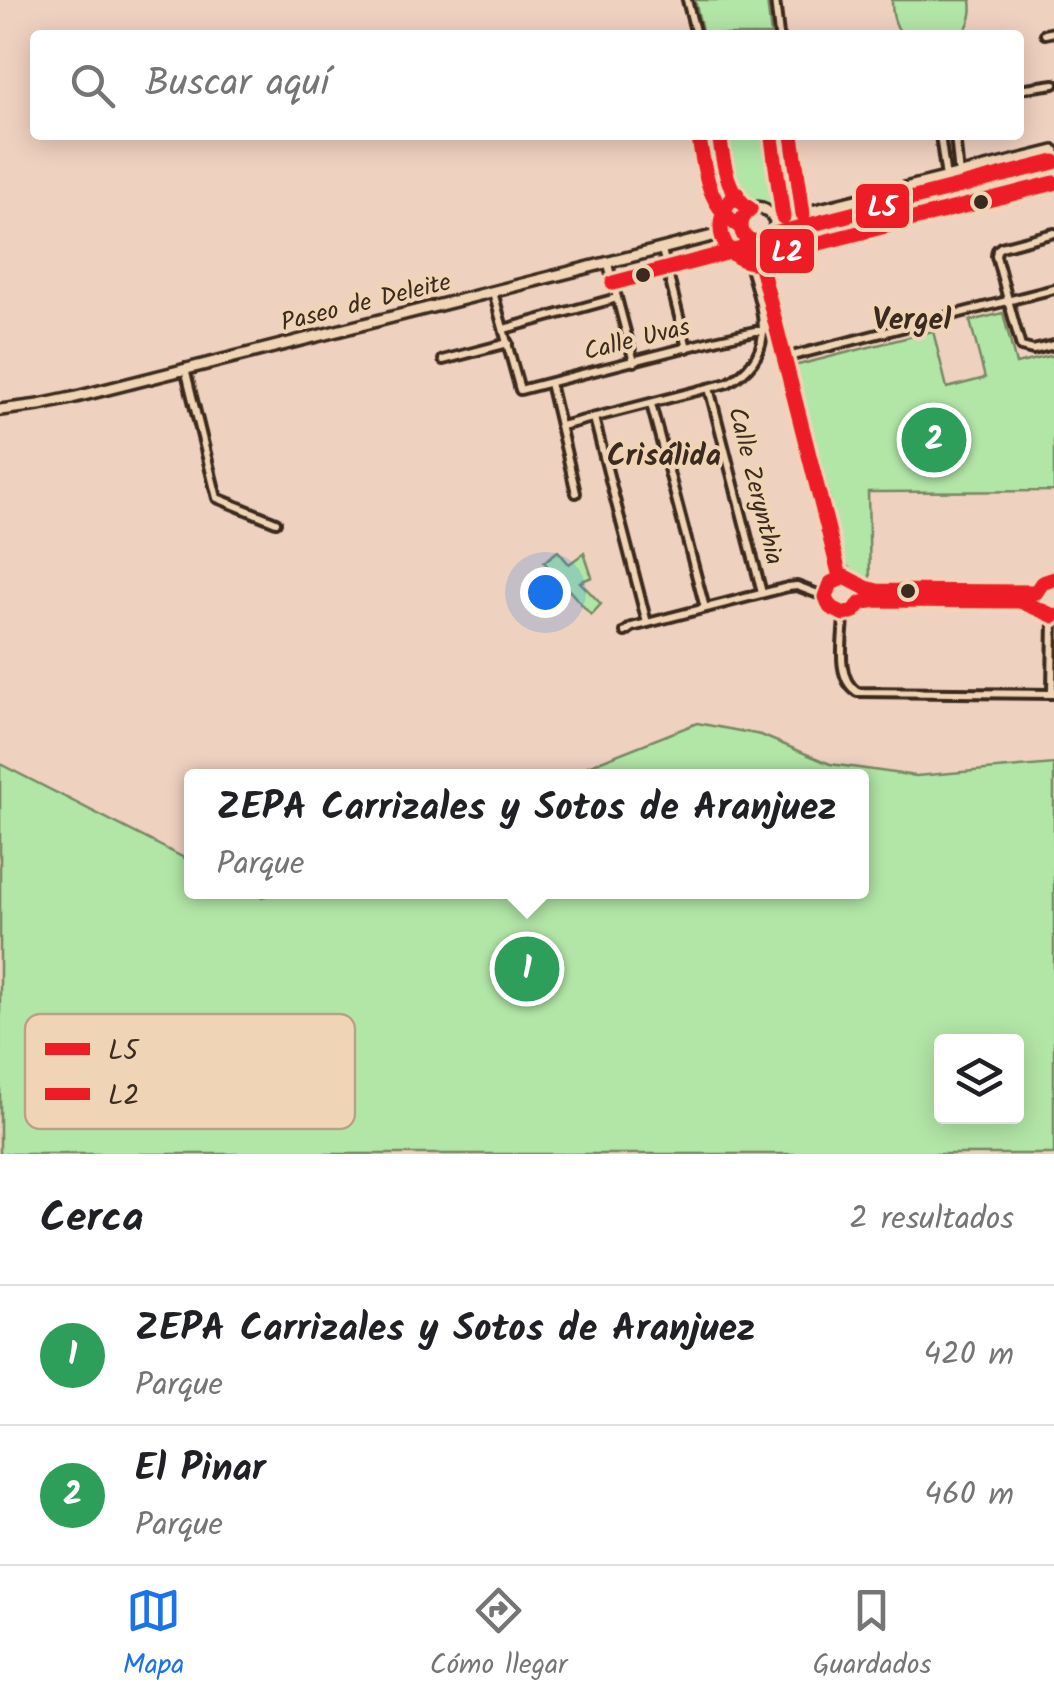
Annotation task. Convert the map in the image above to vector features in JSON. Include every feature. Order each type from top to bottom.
[{"type":"main road","points":[[774,234],[775,220],[768,210],[750,209],[742,216],[742,235],[754,242],[768,240],[774,234],[957,183],[1054,151]]},
{"type":"main road","points":[[775,220],[946,178],[957,183],[1054,162]]},
{"type":"main road","name":"Paseo de Deleite","points":[[0,410],[39,405],[608,264],[740,227]]},
{"type":"street","points":[[688,0],[695,30]]},
{"type":"street","points":[[775,0],[779,30]]},
{"type":"street","points":[[1024,87],[1054,84]]},
{"type":"street","points":[[720,140],[740,227]]},
{"type":"street","points":[[793,140],[803,214]]},
{"type":"street","points":[[941,140],[946,178]]},
{"type":"street","points":[[955,140],[957,183]]},
{"type":"street","points":[[732,193],[750,209]]},
{"type":"street","points":[[1054,233],[1001,246],[996,256],[1019,344],[1032,350],[1054,345]]},
{"type":"street","points":[[561,426],[728,383],[744,372],[761,349],[764,331],[746,253],[754,242]]},
{"type":"street","points":[[754,242],[840,578]]},
{"type":"street","points":[[662,250],[687,348]]},
{"type":"street","points":[[608,264],[634,362]]},
{"type":"street","points":[[784,358],[1054,289]]},
{"type":"street","points":[[443,360],[508,343],[494,292]]},
{"type":"street","points":[[504,329],[617,298]]},
{"type":"street","name":"Calle Uvas","points":[[508,343],[520,390],[764,331]]},
{"type":"street","points":[[185,368],[214,494],[276,522]]},
{"type":"street","points":[[550,382],[576,492]]},
{"type":"street","name":"Calle Zerynthia","points":[[709,388],[762,593]]},
{"type":"street","points":[[651,404],[705,608]]},
{"type":"street","points":[[594,418],[647,622]]},
{"type":"street","points":[[826,597],[831,582],[840,578],[850,578],[861,588],[877,591],[1036,592]]},
{"type":"street","points":[[1036,606],[1036,592],[1042,583],[1054,580]]},
{"type":"street","points":[[626,632],[632,626],[797,586],[826,597],[834,610],[844,614],[876,600],[1031,603],[1054,616],[1053,694],[858,692],[850,687],[844,672],[844,614]]},
{"type":"street","points":[[861,588],[861,604]]},
{"type":"green space","points":[[695,0],[767,0],[770,30],[702,30]]},
{"type":"green space","points":[[892,0],[971,0],[965,30],[899,30]]},
{"type":"green space","points":[[727,140],[783,140],[790,206],[774,208],[741,199]]},
{"type":"green space","points":[[1003,313],[1016,364],[1054,355],[1054,491],[868,492],[870,581],[863,576],[860,586],[844,563],[794,366],[933,331],[947,388],[985,378],[970,321]]},
{"type":"green space","points":[[558,551],[569,564],[584,553],[592,577],[580,582],[601,604],[591,615],[544,562]]},
{"type":"green space","points":[[697,723],[761,735],[830,764],[866,769],[581,769]]},
{"type":"green space","points":[[0,764],[184,858],[184,899],[869,899],[869,769],[916,776],[1054,764],[1054,1154],[0,1154]]},
{"type":"transit line","name":"L2","points":[[699,140],[714,198],[739,226]]},
{"type":"transit line","name":"L5","points":[[720,140],[731,186],[750,209]]},
{"type":"transit line","name":"L2","points":[[772,140],[783,217]]},
{"type":"transit line","name":"L5","points":[[793,140],[803,214]]},
{"type":"transit line","name":"L5","points":[[750,209],[742,220],[742,231],[746,239],[761,243],[774,234],[1054,162]]},
{"type":"transit line","name":"L2","points":[[737,194],[726,208],[722,237],[739,258],[752,262],[1054,183]]},
{"type":"transit line","name":"L5","points":[[758,243],[840,577]]},
{"type":"transit line","name":"L2","points":[[613,283],[745,248]]},
{"type":"transit line","name":"L5","points":[[1054,579],[1042,583],[1036,592],[877,591],[845,577],[831,583],[826,597],[830,607],[844,614],[861,603],[876,600],[1020,601],[1054,616]]},
{"type":"place","name":"El Pinar","points":[[934,440]]},
{"type":"place","name":"ZEPA Carrizales y Sotos de Aranjuez","points":[[527,969]]},
{"type":"district","name":"Vergel","points":[[912,321]]},
{"type":"district","name":"Crisálida","points":[[664,457]]}]
